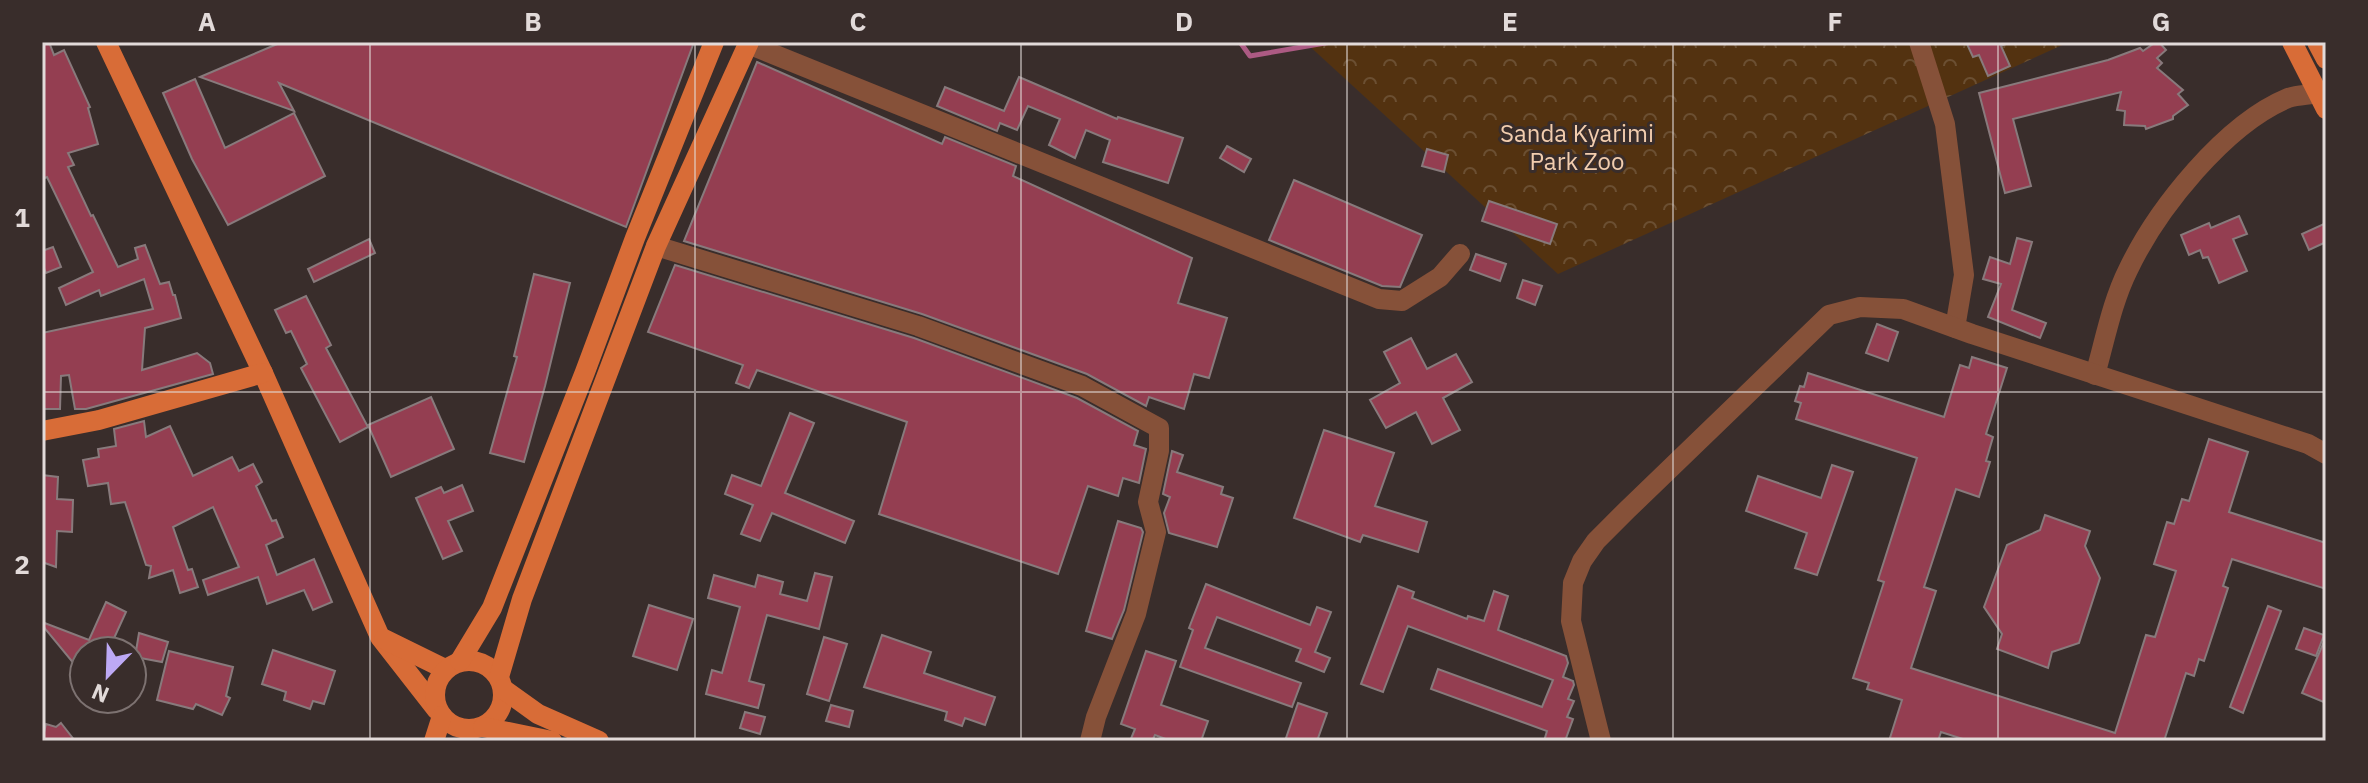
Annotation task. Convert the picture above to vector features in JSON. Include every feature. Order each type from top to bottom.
[{"type":"main road","points":[[106,42],[263,373],[380,637],[450,724],[474,733],[552,741]]},
{"type":"main road","points":[[434,741],[440,713],[434,699],[439,678],[453,665],[488,615],[714,42]]},
{"type":"main road","points":[[2292,42],[2322,101]]},
{"type":"main road","points":[[2317,42],[2326,59]]},
{"type":"main road","points":[[474,733],[493,721],[500,711],[503,700],[501,683],[522,599],[656,246],[749,43]]},
{"type":"main road","points":[[42,431],[99,420],[263,373]]},
{"type":"main road","points":[[380,637],[453,665],[469,660],[486,665],[501,683],[538,714],[599,741]]},
{"type":"street","points":[[1919,42],[1945,124],[1964,275],[1955,328]]},
{"type":"street","points":[[749,43],[1379,299],[1402,301],[1440,277],[1460,254]]},
{"type":"street","points":[[2095,375],[2127,271],[2159,215],[2202,165],[2248,120],[2290,97],[2322,101]]},
{"type":"street","points":[[656,246],[918,326],[1082,386],[1159,428],[1159,451],[1148,502],[1156,532],[1136,614],[1096,717],[1090,741]]},
{"type":"street","points":[[1601,741],[1571,621],[1573,583],[1582,561],[1596,541],[1829,315],[1860,307],[1903,309],[2308,444],[2326,454]]},
{"type":"green space","name":"Sanda Kyarimi Park Zoo","points":[[1305,42],[2069,42],[1558,274]]},
{"type":"building","points":[[42,42],[49,42],[54,55],[64,50],[90,107],[98,144],[68,153],[74,165],[68,167],[91,216],[118,267],[138,259],[135,248],[145,245],[160,284],[169,282],[175,295],[181,318],[145,328],[142,370],[197,353],[210,363],[213,374],[86,409],[75,409],[69,375],[61,376],[60,409],[42,409],[42,333],[153,309],[144,279],[101,296],[99,290],[66,305],[59,288],[93,272],[47,177],[42,179]]},
{"type":"building","points":[[282,42],[694,42],[626,227],[279,83],[294,111],[200,77]]},
{"type":"building","points":[[1966,42],[2009,42],[2001,46],[2010,66],[1988,76],[1979,55],[1973,57]]},
{"type":"building","points":[[2156,42],[2166,50],[2157,58],[2162,63],[2157,68],[2183,90],[2178,94],[2188,105],[2173,119],[2146,129],[2145,126],[2124,125],[2125,111],[2117,110],[2121,92],[2013,119],[2031,186],[2005,193],[1979,93],[2108,60],[2140,48],[2143,51]]},
{"type":"building","points":[[757,62],[942,144],[945,137],[1016,166],[1013,176],[1192,258],[1178,303],[1227,318],[1209,378],[1194,374],[1184,409],[1149,397],[1146,406],[1087,374],[922,314],[684,241]]},
{"type":"building","points":[[1019,77],[1117,119],[1183,138],[1168,183],[1103,162],[1110,140],[1086,130],[1075,158],[1049,145],[1060,119],[1028,106],[1017,130],[1000,123],[997,131],[937,106],[945,87],[1004,111]]},
{"type":"building","points":[[195,79],[225,148],[294,113],[325,176],[228,225],[192,159],[163,93]]},
{"type":"building","points":[[1227,146],[1251,159],[1244,172],[1220,158]]},
{"type":"building","points":[[1427,149],[1448,155],[1444,172],[1422,166]]},
{"type":"building","points":[[1294,180],[1422,235],[1400,287],[1382,286],[1269,240]]},
{"type":"building","points":[[1489,201],[1557,224],[1550,244],[1482,221]]},
{"type":"building","points":[[2239,216],[2247,234],[2233,239],[2247,271],[2219,283],[2208,257],[2203,258],[2200,250],[2189,255],[2181,235],[2209,223],[2211,228]]},
{"type":"building","points":[[2326,223],[2326,242],[2309,250],[2302,234]]},
{"type":"building","points":[[2017,238],[2032,242],[2012,310],[2046,323],[2040,338],[1988,317],[2001,284],[1983,279],[1990,257],[2010,264]]},
{"type":"building","points":[[369,239],[375,253],[314,282],[308,269]]},
{"type":"building","points":[[53,247],[61,267],[46,273],[42,251]]},
{"type":"building","points":[[1476,254],[1506,264],[1500,281],[1470,270]]},
{"type":"building","points":[[675,265],[914,338],[1077,398],[1138,431],[1134,445],[1146,449],[1139,483],[1123,478],[1118,496],[1088,486],[1058,574],[879,514],[907,422],[757,370],[749,388],[736,383],[743,365],[648,332]]},
{"type":"building","points":[[534,274],[570,283],[524,462],[490,453],[517,357],[514,356]]},
{"type":"building","points":[[1523,280],[1542,286],[1535,305],[1517,298]]},
{"type":"building","points":[[306,296],[331,345],[326,348],[368,427],[340,442],[301,368],[307,364],[291,331],[286,333],[275,310]]},
{"type":"building","points":[[1877,324],[1898,332],[1888,361],[1866,353]]},
{"type":"building","points":[[1411,338],[1427,369],[1456,354],[1472,382],[1443,398],[1460,430],[1432,444],[1416,412],[1386,428],[1370,400],[1400,383],[1384,352]]},
{"type":"building","points":[[1972,357],[2007,368],[1986,434],[1993,437],[1986,461],[1990,462],[1979,497],[1956,489],[1924,587],[1936,591],[1911,668],[2115,733],[2146,635],[2155,637],[2176,571],[2154,564],[2167,522],[2174,524],[2182,499],[2189,501],[2209,439],[2248,452],[2229,512],[2326,543],[2326,589],[2232,559],[2223,586],[2228,588],[2204,661],[2199,659],[2194,676],[2186,673],[2164,741],[1969,741],[1941,732],[1938,741],[1889,741],[1902,700],[1867,689],[1869,683],[1853,678],[1884,582],[1878,580],[1917,458],[1796,419],[1801,403],[1795,401],[1800,386],[1804,387],[1808,373],[1944,417],[1960,365],[1969,368]]},
{"type":"building","points":[[431,397],[454,449],[391,477],[368,425]]},
{"type":"building","points":[[790,413],[814,423],[785,493],[854,521],[845,543],[772,513],[760,541],[741,534],[753,505],[725,494],[732,475],[761,486]]},
{"type":"building","points":[[144,421],[146,437],[170,426],[193,476],[232,457],[239,471],[253,464],[262,482],[256,486],[283,537],[266,545],[277,575],[314,559],[332,602],[313,610],[304,590],[267,604],[258,577],[208,595],[203,580],[239,567],[213,507],[173,527],[188,570],[192,569],[198,587],[180,593],[173,570],[149,578],[151,566],[146,565],[125,502],[111,504],[108,483],[88,486],[83,460],[99,457],[98,449],[116,446],[114,429]]},
{"type":"building","points":[[1324,430],[1394,453],[1375,506],[1427,522],[1418,552],[1363,535],[1360,542],[1294,518]]},
{"type":"building","points":[[1172,451],[1183,455],[1177,472],[1223,487],[1221,494],[1233,498],[1217,547],[1169,533],[1164,513],[1170,497],[1163,494]]},
{"type":"building","points":[[1832,465],[1853,472],[1817,575],[1795,568],[1807,533],[1746,511],[1758,476],[1821,498]]},
{"type":"building","points":[[42,475],[58,477],[57,499],[73,500],[72,532],[57,531],[56,567],[42,562]]},
{"type":"building","points":[[462,485],[473,511],[448,521],[462,551],[443,559],[416,498],[441,487],[444,493]]},
{"type":"building","points":[[2045,515],[2090,531],[2085,546],[2100,578],[2079,643],[2052,652],[2048,668],[1997,649],[2002,634],[1984,607],[2007,545],[2040,530]]},
{"type":"building","points":[[1118,521],[1141,528],[1143,532],[1124,610],[1112,639],[1086,631]]},
{"type":"building","points":[[815,573],[832,577],[819,629],[767,615],[749,681],[764,685],[758,708],[706,694],[712,670],[722,673],[740,607],[708,598],[714,575],[755,587],[758,575],[783,582],[780,594],[807,601]]},
{"type":"building","points":[[1206,584],[1310,625],[1317,607],[1331,612],[1315,652],[1330,658],[1324,672],[1296,661],[1301,649],[1217,617],[1205,648],[1301,683],[1292,707],[1180,667],[1193,630],[1189,628]]},
{"type":"building","points":[[1398,586],[1414,592],[1412,598],[1467,619],[1468,616],[1484,621],[1494,591],[1508,596],[1498,630],[1566,656],[1568,663],[1563,677],[1573,681],[1568,699],[1574,701],[1567,717],[1573,719],[1565,741],[1544,741],[1547,731],[1431,689],[1438,669],[1542,707],[1553,680],[1408,626],[1383,692],[1361,684]]},
{"type":"building","points":[[106,602],[126,612],[115,635],[91,635]]},
{"type":"building","points":[[649,605],[693,619],[677,670],[633,656]]},
{"type":"building","points":[[2268,606],[2281,611],[2243,713],[2230,707]]},
{"type":"building","points":[[42,622],[76,635],[68,635],[68,657],[42,625]]},
{"type":"building","points":[[2304,628],[2324,635],[2316,656],[2296,649]]},
{"type":"building","points":[[882,635],[931,652],[924,673],[995,697],[985,725],[965,718],[962,726],[945,720],[947,712],[864,687]]},
{"type":"building","points":[[148,636],[168,642],[162,662],[148,659]]},
{"type":"building","points":[[824,637],[847,644],[829,701],[807,694]]},
{"type":"building","points":[[2326,637],[2326,703],[2302,693]]},
{"type":"building","points":[[273,650],[335,671],[324,704],[313,701],[310,709],[284,700],[286,692],[262,684]]},
{"type":"building","points":[[169,651],[233,667],[226,696],[230,698],[222,715],[196,704],[193,709],[157,700]]},
{"type":"building","points":[[1146,651],[1176,661],[1161,705],[1208,721],[1201,741],[1171,741],[1155,735],[1152,741],[1130,741],[1135,729],[1121,724]]},
{"type":"building","points":[[1298,703],[1327,713],[1317,741],[1285,741]]},
{"type":"building","points":[[831,705],[853,711],[849,727],[826,721]]},
{"type":"building","points":[[745,712],[765,717],[760,734],[740,728]]},
{"type":"building","points":[[61,723],[75,741],[42,741],[46,724],[56,727]]},
{"type":"waterway","points":[[1240,42],[1250,56],[1331,42]]}]
